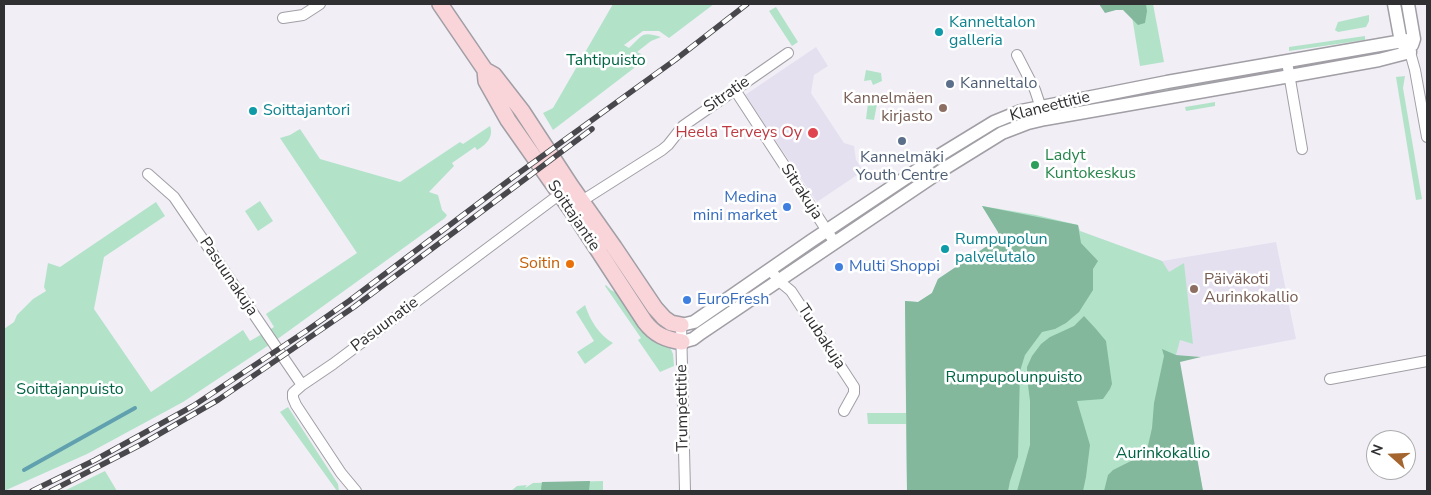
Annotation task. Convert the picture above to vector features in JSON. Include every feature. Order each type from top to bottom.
[{"type":"main road","name":"Soittajantie","points":[[440,4],[485,70],[486,81],[508,120],[576,205],[650,329],[666,339],[682,342]]},
{"type":"main road","name":"Soittajantie","points":[[576,205],[614,247],[655,308],[671,323],[681,325]]},
{"type":"street","points":[[283,18],[303,15],[320,4]]},
{"type":"street","points":[[1394,4],[1400,42],[1410,52],[1415,70],[1427,138]]},
{"type":"street","points":[[1408,4],[1414,39],[1410,52]]},
{"type":"street","name":"Klaneettitie","points":[[681,325],[694,322],[940,155],[994,122],[1021,111],[1157,84],[1414,39]]},
{"type":"street","name":"Klaneettitie","points":[[682,342],[693,339],[835,242],[1002,133],[1045,119],[1379,60],[1410,52]]},
{"type":"street","name":"Sitratie","points":[[576,205],[662,150],[683,126],[788,53]]},
{"type":"street","points":[[1016,55],[1035,90],[1045,119]]},
{"type":"street","points":[[1287,62],[1302,149]]},
{"type":"street","name":"Sitrakuja","points":[[735,90],[835,242]]},
{"type":"street","name":"Pasuunakuja","points":[[148,174],[174,197],[302,385]]},
{"type":"street","name":"Pasuunatie","points":[[302,385],[333,364],[565,190]]},
{"type":"street","name":"Tuubakuja","points":[[770,269],[779,281],[791,290],[854,388],[854,394],[844,411]]},
{"type":"street","name":"Trumpettitie","points":[[681,325],[685,491]]},
{"type":"street","points":[[1330,379],[1427,361]]},
{"type":"street","points":[[302,385],[293,393],[296,405],[341,473],[356,491]]},
{"type":"shaded area","points":[[816,47],[828,66],[814,75],[811,93],[844,143],[854,146],[856,160],[863,171],[817,202],[745,95]]},
{"type":"shaded area","name":"Päiväkoti Aurinkokallio","points":[[1080,231],[1162,261],[1276,242],[1296,339],[1201,357],[1176,355]]},
{"type":"green space","name":"Tahtipuisto","points":[[613,4],[714,4],[669,38],[659,31],[643,31],[624,45],[629,48],[646,34],[661,37],[651,41],[637,52],[645,56],[642,62],[553,130],[543,113],[553,108]]},
{"type":"green space","points":[[1099,4],[1146,4],[1145,23],[1138,25],[1123,10],[1105,13]]},
{"type":"green space","points":[[1130,4],[1153,4],[1164,62],[1140,66]]},
{"type":"green space","points":[[776,7],[798,42],[792,46],[769,11]]},
{"type":"green space","points":[[1369,15],[1366,27],[1338,32],[1335,30],[1338,22]]},
{"type":"green space","points":[[1365,36],[1365,40],[1289,51],[1289,47]]},
{"type":"green space","points":[[1373,53],[1374,56],[1304,68],[1303,64]]},
{"type":"green space","points":[[866,70],[881,73],[882,81],[873,85],[871,80],[864,81]]},
{"type":"green space","points":[[1264,72],[1265,76],[1161,93],[1160,89]]},
{"type":"green space","points":[[1405,76],[1403,88],[1422,199],[1416,200],[1396,77]]},
{"type":"green space","points":[[1150,91],[1151,97],[1077,110],[1076,103]]},
{"type":"green space","points":[[1215,102],[1215,106],[1186,111],[1185,107]]},
{"type":"green space","points":[[868,103],[877,104],[874,120],[866,119]]},
{"type":"green space","name":"Soittajanpuisto","points":[[490,126],[491,134],[486,143],[477,150],[475,147],[452,163],[454,166],[429,192],[438,195],[442,210],[447,215],[445,218],[272,343],[183,402],[87,454],[4,491],[4,329],[14,322],[17,315],[33,299],[46,291],[44,287],[48,263],[60,267],[156,202],[165,216],[104,257],[94,309],[151,392],[243,330],[250,341],[274,327],[266,314],[357,253],[280,138],[300,129],[320,159],[400,182],[460,142],[463,144]]},
{"type":"green space","points":[[903,185],[906,189],[854,226],[850,221]]},
{"type":"green space","points":[[260,201],[273,221],[258,231],[245,211]]},
{"type":"green space","name":"Rumpupolunpuisto","points":[[982,206],[1036,215],[1078,225],[1080,231],[1162,261],[1169,272],[1184,263],[1193,344],[1180,340],[1176,355],[1203,491],[907,491],[906,424],[868,424],[867,413],[906,413],[905,301],[918,302],[932,293],[938,279],[999,238],[998,232]]},
{"type":"green space","name":"Rumpupolunpuisto","points":[[982,206],[1078,225],[1081,243],[1098,261],[1093,269],[1093,290],[1079,312],[1055,329],[1042,332],[1025,355],[1020,371],[1018,457],[1008,491],[907,491],[905,301],[918,302],[932,293],[938,279],[999,238],[998,232]]},
{"type":"green space","points":[[606,285],[622,296],[670,347],[674,366],[660,372],[638,340],[641,338]]},
{"type":"green space","points":[[585,305],[596,327],[603,336],[613,343],[585,364],[577,352],[594,341],[576,312]]},
{"type":"green space","points":[[1084,316],[1106,341],[1112,384],[1103,399],[1077,401],[1090,445],[1083,491],[1017,491],[1030,445],[1030,401],[1027,367],[1041,344],[1050,337],[1074,326]]},
{"type":"green space","name":"Aurinkokallio","points":[[1162,349],[1176,355],[1201,357],[1180,362],[1203,491],[1104,491],[1108,475],[1113,470],[1141,456],[1147,450],[1164,356]]},
{"type":"green space","points":[[288,407],[338,484],[339,491],[337,491],[280,412]]},
{"type":"green space","points":[[105,471],[117,491],[64,491]]},
{"type":"green space","points":[[590,481],[589,491],[542,491],[541,489],[542,482]]},
{"type":"green space","points":[[603,481],[603,491],[511,491],[517,486],[527,485],[525,488],[533,483]]},
{"type":"waterway","points":[[24,470],[135,408]]},
{"type":"railway","points":[[32,491],[95,460],[193,406],[306,331],[675,60],[747,4]]},
{"type":"railway","points":[[51,491],[142,444],[218,400],[354,307],[592,129]]},
{"type":"place","name":"Kanneltalon galleria","points":[[939,32]]},
{"type":"place","name":"Kanneltalo","points":[[950,84]]},
{"type":"place","name":"Kannelmäen kirjasto","points":[[943,108]]},
{"type":"place","name":"Soittajantori","points":[[253,111]]},
{"type":"place","name":"Heela Terveys Oy","points":[[813,133]]},
{"type":"place","name":"Kannelmäki Youth Centre","points":[[902,141]]},
{"type":"place","name":"Ladyt Kuntokeskus","points":[[1035,165]]},
{"type":"place","name":"Medina mini market","points":[[787,207]]},
{"type":"place","name":"Rumpupolun palvelutalo","points":[[945,249]]},
{"type":"place","name":"Soitin","points":[[570,264]]},
{"type":"place","name":"Multi Shoppi","points":[[839,267]]},
{"type":"place","name":"Päiväkoti Aurinkokallio","points":[[1194,289]]},
{"type":"place","name":"EuroFresh","points":[[687,300]]}]
